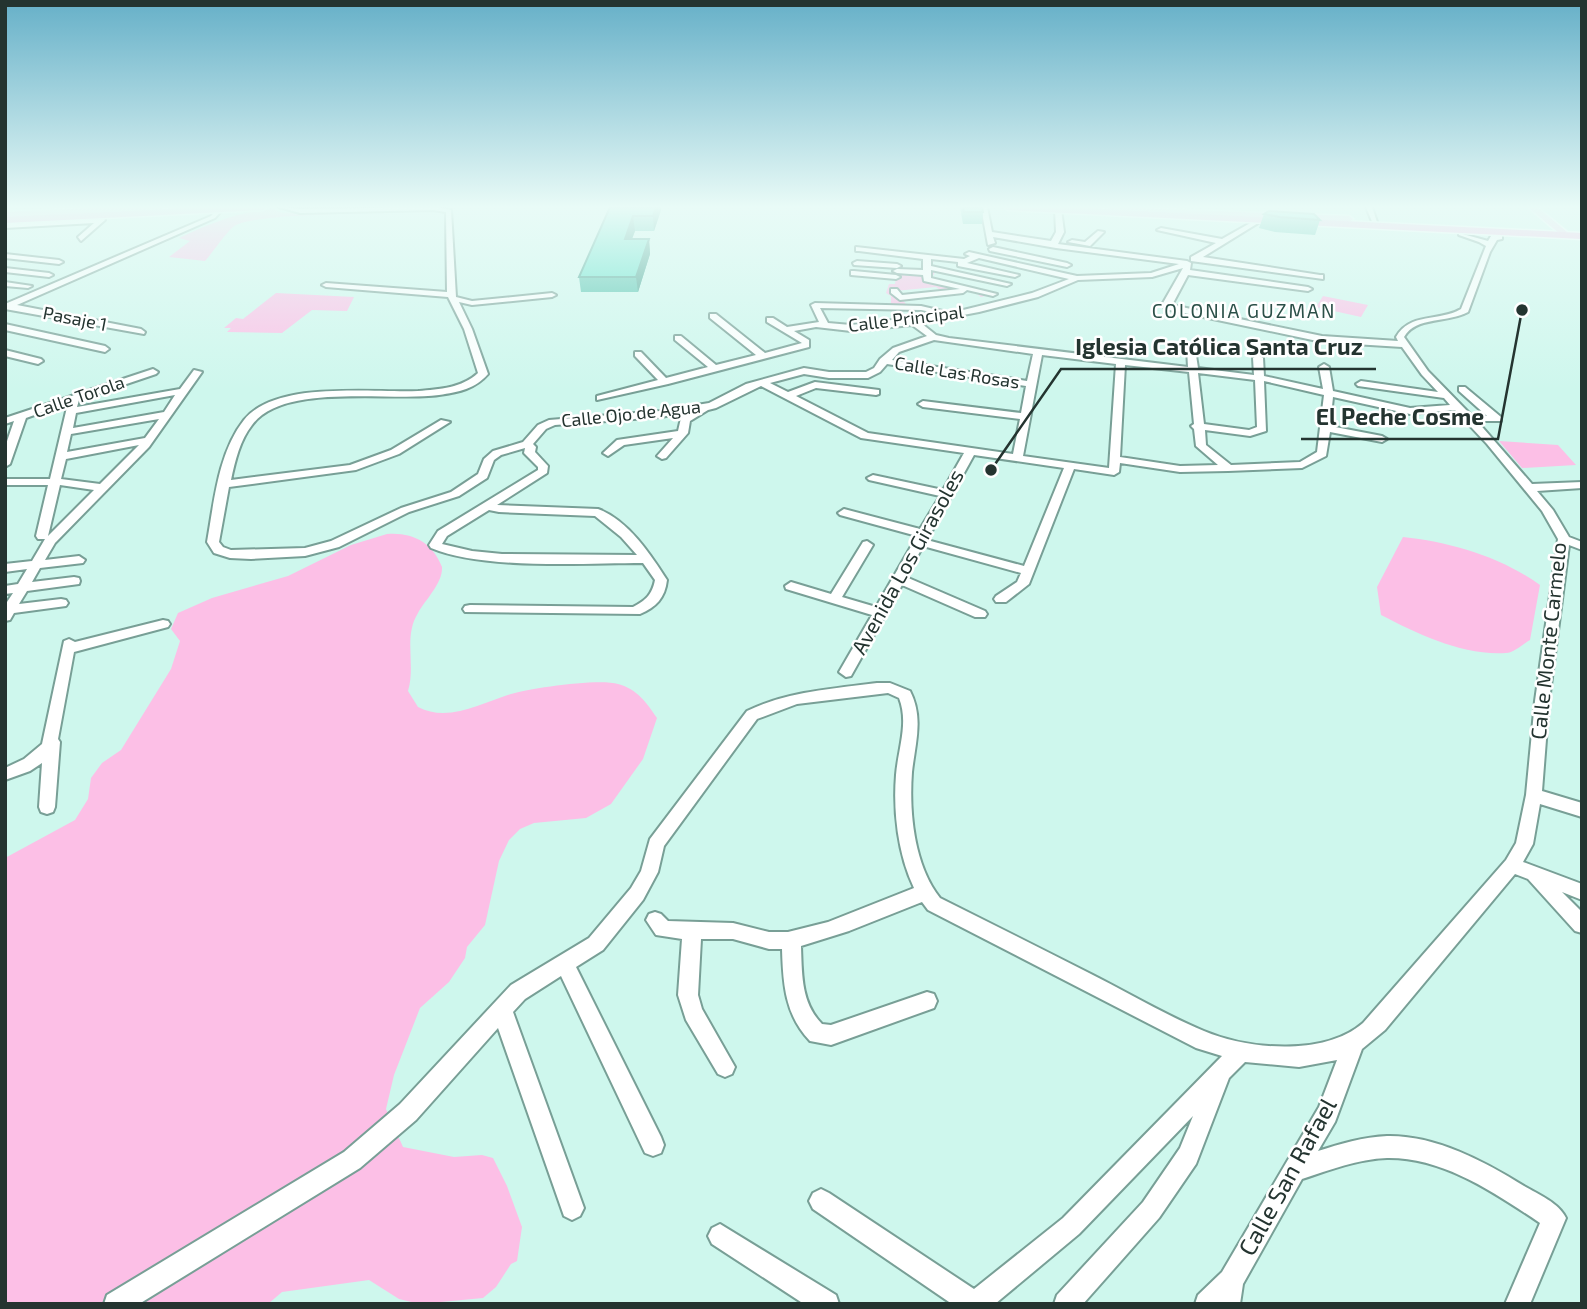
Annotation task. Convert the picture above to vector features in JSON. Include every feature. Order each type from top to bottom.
[{"type":"street","points":[[7,306],[95,268]]},
{"type":"street","points":[[451,268],[452,296],[468,329],[483,374],[475,383],[419,393],[317,394],[265,409],[251,417],[233,451],[213,542],[218,550],[251,555],[305,552],[335,544],[384,519],[456,494],[483,476],[489,459],[497,453],[527,444],[531,447],[528,453],[543,466],[543,471],[443,534],[435,545],[447,552],[487,556],[647,559]]},
{"type":"street","points":[[856,268],[854,277],[927,270],[1007,285]]},
{"type":"street","points":[[875,268],[896,274]]},
{"type":"street","points":[[896,274],[897,268]]},
{"type":"street","points":[[983,268],[1015,275]]},
{"type":"street","points":[[1033,268],[1077,278]]},
{"type":"street","name":"Calle Principal","points":[[789,329],[824,324],[850,328],[914,322],[1035,295],[1077,278],[1152,275],[1181,268]]},
{"type":"street","points":[[1185,268],[1167,303],[1168,307],[1322,339],[1402,344],[1400,337],[1406,327],[1448,318],[1465,310],[1481,268]]},
{"type":"street","points":[[1191,268],[1306,293],[1323,274],[1276,268]]},
{"type":"street","points":[[5,270],[48,275]]},
{"type":"street","points":[[927,270],[927,279],[993,294]]},
{"type":"street","points":[[5,284],[28,286]]},
{"type":"street","points":[[326,285],[452,296],[472,303],[552,295]]},
{"type":"street","points":[[937,286],[894,291],[900,298],[975,290]]},
{"type":"street","points":[[824,324],[815,304],[921,308],[952,315]]},
{"type":"street","name":"Pasaje 1","points":[[7,306],[141,332]]},
{"type":"street","points":[[713,316],[763,356]]},
{"type":"street","points":[[600,398],[806,345],[806,342],[789,329],[770,320]]},
{"type":"street","points":[[914,322],[933,337],[1257,378],[1409,411],[1456,407]]},
{"type":"street","points":[[5,327],[105,349]]},
{"type":"street","name":"Calle Ojo de Agua","points":[[527,444],[542,427],[553,422],[706,406],[723,402],[761,382],[804,371],[829,375],[868,375],[877,370],[896,350],[933,337]]},
{"type":"street","points":[[678,338],[715,369]]},
{"type":"street","name":"Calle Monte Carmelo","points":[[1355,1041],[1384,1013],[1512,865],[1524,844],[1534,795],[1542,701],[1564,539],[1547,510],[1529,488],[1402,344]]},
{"type":"street","points":[[1191,349],[1196,426],[1201,446],[1228,468]]},
{"type":"street","points":[[1017,459],[1038,350]]},
{"type":"street","points":[[5,353],[38,360]]},
{"type":"street","points":[[638,354],[665,382]]},
{"type":"street","points":[[1196,426],[1250,433],[1261,431],[1258,358]]},
{"type":"street","points":[[761,382],[865,436],[1114,472],[1121,360]]},
{"type":"street","name":"Calle Las Rosas","points":[[883,361],[1031,384]]},
{"type":"street","points":[[1115,459],[1180,469],[1290,466],[1311,462],[1322,454],[1329,393],[1324,367]]},
{"type":"street","name":"Calle Torola","points":[[5,421],[73,405],[152,372],[147,398]]},
{"type":"street","points":[[8,613],[15,603],[10,604],[55,534],[149,440],[197,372]]},
{"type":"street","points":[[787,396],[815,384],[876,392]]},
{"type":"street","points":[[1361,384],[1447,396]]},
{"type":"street","points":[[1462,389],[1497,419],[1467,418]]},
{"type":"street","points":[[42,537],[73,405],[147,398],[184,391]]},
{"type":"street","points":[[923,404],[1025,417]]},
{"type":"street","points":[[662,456],[683,433],[685,420],[706,406]]},
{"type":"street","points":[[67,432],[168,415]]},
{"type":"street","points":[[5,464],[21,416]]},
{"type":"street","points":[[226,484],[352,468],[395,452],[445,422]]},
{"type":"street","points":[[1325,428],[1382,439]]},
{"type":"street","points":[[608,453],[621,442],[683,433]]},
{"type":"street","points":[[62,456],[149,440]]},
{"type":"street","name":"Avenida Los Girasoles","points":[[846,672],[970,452]]},
{"type":"street","points":[[1001,599],[1023,584],[1070,466]]},
{"type":"street","points":[[873,478],[946,494]]},
{"type":"street","points":[[5,482],[57,482],[102,488]]},
{"type":"street","points":[[1529,488],[1582,485]]},
{"type":"street","points":[[470,609],[635,611],[652,604],[660,591],[661,580],[647,559],[610,520],[598,513],[499,509],[487,505]]},
{"type":"street","points":[[844,513],[1028,571]]},
{"type":"street","points":[[1564,539],[1582,545]]},
{"type":"street","points":[[834,599],[867,545]]},
{"type":"street","points":[[5,568],[79,560]]},
{"type":"street","points":[[899,579],[980,614]]},
{"type":"street","points":[[5,590],[74,581]]},
{"type":"street","points":[[791,586],[881,613]]},
{"type":"street","points":[[8,613],[61,603]]},
{"type":"street","points":[[47,807],[54,730],[68,646],[163,625]]},
{"type":"street","points":[[116,1304],[352,1160],[408,1112],[517,992],[596,944],[637,894],[649,872],[656,844],[752,715],[768,706],[785,702],[877,688],[890,688],[905,695],[912,713],[904,800],[918,883],[934,904],[1203,1041],[1241,1051],[1317,1055],[1355,1041]]},
{"type":"street","points":[[5,774],[21,769],[41,757],[49,746],[54,730]]},
{"type":"street","points":[[1534,795],[1582,810]]},
{"type":"street","points":[[1512,865],[1534,877],[1582,892]]},
{"type":"street","points":[[1534,877],[1582,925]]},
{"type":"street","points":[[655,920],[663,929],[692,933],[733,931],[775,941],[791,939],[923,893]]},
{"type":"street","points":[[692,933],[693,955],[688,995],[693,1013],[725,1067]]},
{"type":"street","points":[[791,939],[793,994],[799,1012],[817,1034],[831,1035],[928,1001]]},
{"type":"street","points":[[565,964],[653,1145]]},
{"type":"street","points":[[502,1010],[572,1208]]},
{"type":"street","name":"Calle San Rafael","points":[[1207,1304],[1229,1292],[1327,1114],[1355,1041]]},
{"type":"street","points":[[821,1201],[975,1304],[1071,1226],[1241,1051]]},
{"type":"street","points":[[1066,1304],[1151,1210],[1188,1156],[1222,1070]]},
{"type":"street","points":[[1295,1170],[1363,1149],[1398,1148],[1421,1152],[1483,1173],[1554,1218],[1517,1304]]},
{"type":"street","points":[[720,1236],[827,1304]]},
{"type":"shaded area","points":[[927,268],[937,269],[931,279],[993,294],[981,297],[972,290],[944,293],[936,287],[895,291],[906,304],[891,304],[891,296],[886,293],[889,284],[895,284],[897,271],[927,273]]},
{"type":"shaded area","points":[[276,293],[354,297],[347,311],[312,310],[282,333],[227,332],[231,328],[224,328],[236,318],[243,319]]},
{"type":"shaded area","points":[[1323,296],[1368,305],[1361,317],[1316,307]]},
{"type":"shaded area","points":[[1499,441],[1558,445],[1576,465],[1522,468]]},
{"type":"shaded area","points":[[387,534],[405,535],[421,541],[433,551],[442,567],[440,579],[418,613],[411,632],[408,691],[418,707],[441,713],[453,712],[533,689],[609,682],[625,686],[636,693],[657,718],[643,759],[611,804],[586,818],[534,823],[520,829],[509,840],[499,861],[485,925],[467,947],[465,958],[449,982],[420,1008],[394,1075],[386,1109],[403,1147],[454,1157],[482,1155],[493,1158],[522,1227],[517,1261],[511,1264],[496,1287],[483,1298],[420,1304],[399,1299],[369,1280],[282,1292],[268,1304],[5,1304],[5,858],[75,820],[88,799],[91,778],[102,763],[121,750],[171,669],[180,641],[171,629],[178,613],[212,598],[288,576],[351,545]]},
{"type":"shaded area","points":[[1403,537],[1475,552],[1509,566],[1540,585],[1530,640],[1509,653],[1474,651],[1425,636],[1381,615],[1377,587]]},
{"type":"building","points":[[583,268],[639,268],[636,277],[579,277]]},
{"type":"place","name":"El Peche Cosme","points":[[1522,310]]},
{"type":"place","name":"Iglesia Católica Santa Cruz","points":[[991,470]]},
{"type":"district","name":"COLONIA GUZMAN","points":[[1244,311]]}]
